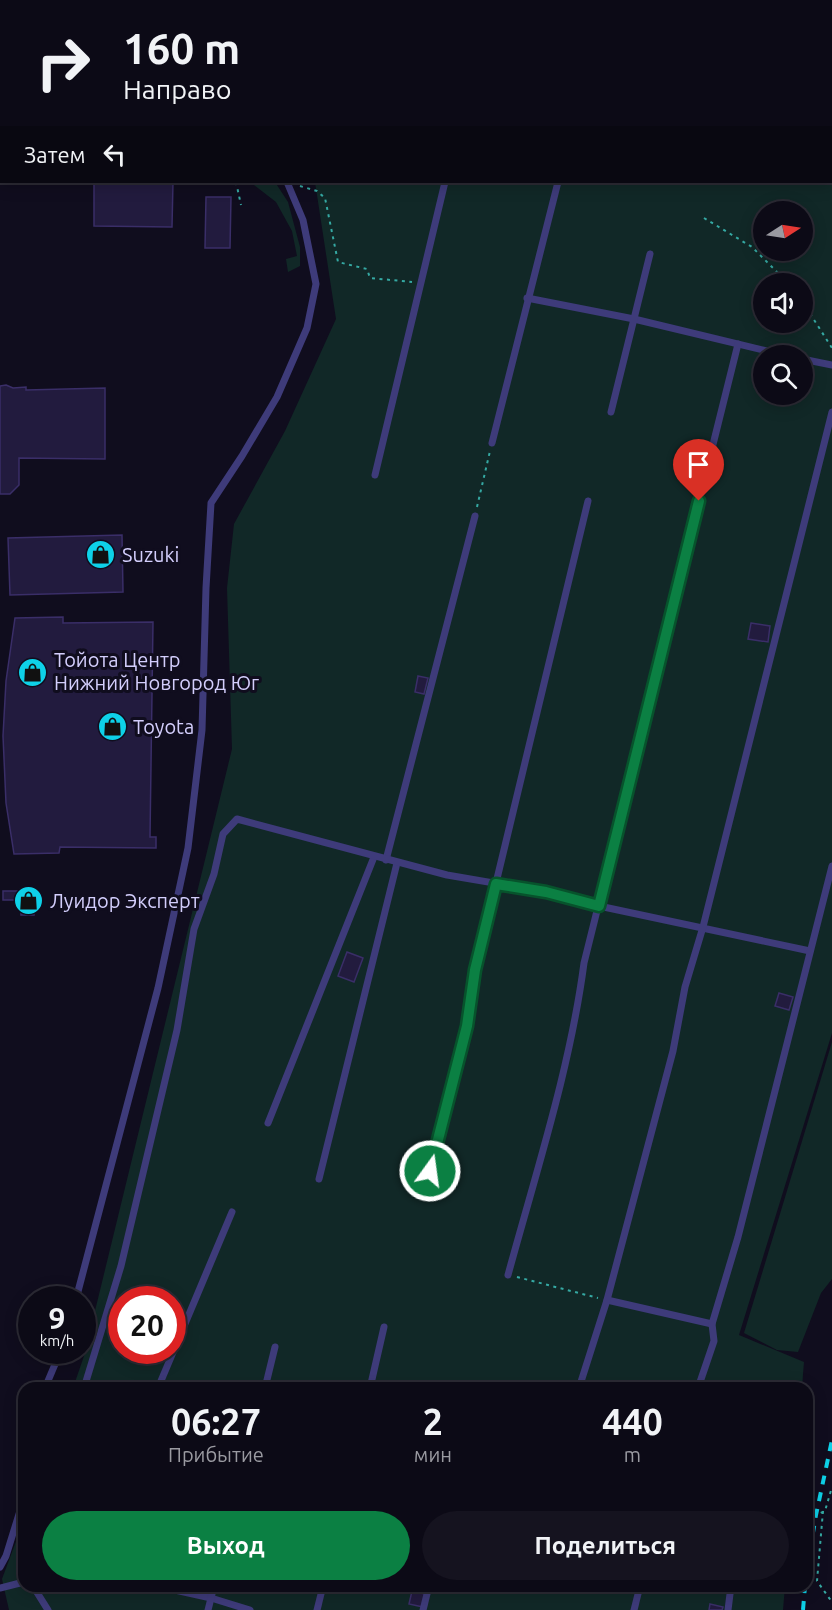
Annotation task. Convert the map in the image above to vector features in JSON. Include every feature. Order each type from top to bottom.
[{"type":"lane","points":[[79,1286],[158,988],[188,848],[202,730],[211,503],[277,397],[308,328],[316,284],[303,220],[287,183]]},
{"type":"lane","points":[[375,475],[445,183]]},
{"type":"lane","points":[[492,443],[558,183]]},
{"type":"lane","points":[[611,412],[650,254]]},
{"type":"lane","points":[[527,298],[634,319],[753,348]]},
{"type":"lane","points":[[508,1275],[578,1013],[584,963],[738,344]]},
{"type":"lane","points":[[813,361],[832,365]]},
{"type":"lane","points":[[581,1382],[607,1300],[673,1051],[685,987],[704,927],[832,412]]},
{"type":"lane","points":[[424,1192],[467,1026],[475,970],[588,501]]},
{"type":"lane","points":[[386,860],[475,516]]},
{"type":"lane","points":[[86,1382],[121,1266],[177,1030],[194,928],[214,874],[223,834],[237,819],[397,863],[546,892],[599,906],[810,951]]},
{"type":"lane","points":[[268,1123],[374,857]]},
{"type":"lane","points":[[319,1179],[397,863]]},
{"type":"lane","points":[[700,1382],[714,1341],[712,1324],[738,1237],[832,866]]},
{"type":"lane","points":[[161,1382],[232,1212]]},
{"type":"lane","points":[[607,1300],[712,1324]]},
{"type":"lane","points":[[371,1382],[384,1327]]},
{"type":"lane","points":[[266,1382],[275,1347]]},
{"type":"lane","points":[[48,1382],[55,1364]]},
{"type":"lane","points":[[0,1567],[6,1556],[18,1517]]},
{"type":"lane","points":[[0,1588],[18,1583]]},
{"type":"lane","points":[[37,1592],[48,1610]]},
{"type":"lane","points":[[184,1592],[250,1610]]},
{"type":"lane","points":[[208,1610],[212,1592]]},
{"type":"lane","points":[[317,1610],[322,1592]]},
{"type":"lane","points":[[423,1610],[428,1592]]},
{"type":"lane","points":[[634,1610],[638,1592]]},
{"type":"lane","points":[[728,1610],[730,1592]]},
{"type":"path","points":[[236,183],[241,205]]},
{"type":"path","points":[[290,183],[317,191],[325,198],[338,262],[367,269],[370,278],[421,283]]},
{"type":"path","points":[[704,218],[752,247],[778,273]]},
{"type":"path","points":[[813,318],[832,348]]},
{"type":"path","points":[[475,516],[492,443]]},
{"type":"path","points":[[508,1275],[607,1300]]},
{"type":"path","points":[[832,1487],[823,1511],[817,1581],[832,1602]]},
{"type":"path","points":[[813,1516],[823,1511]]},
{"type":"green space","points":[[251,183],[276,183],[288,202],[300,247],[300,266],[288,272],[286,259],[297,256],[292,231],[276,202]]},
{"type":"green space","points":[[315,183],[832,183],[832,1033],[739,1335],[804,1362],[802,1382],[75,1382],[81,1364],[96,1364],[96,1307],[232,749],[227,588],[234,524],[285,431],[336,319]]},
{"type":"green space","points":[[832,1042],[832,1279],[821,1293],[798,1352],[777,1350],[744,1333]]},
{"type":"green space","points":[[18,1536],[18,1592],[784,1592],[783,1610],[9,1610],[2,1579]]},
{"type":"building","points":[[94,183],[173,183],[172,227],[94,226]]},
{"type":"building","points":[[206,197],[231,197],[230,248],[205,248]]},
{"type":"building","points":[[6,385],[13,388],[26,387],[26,390],[105,388],[105,459],[19,458],[19,485],[10,494],[0,494],[0,386]]},
{"type":"building","points":[[122,535],[123,592],[10,595],[8,538]]},
{"type":"building","points":[[63,617],[63,623],[153,622],[150,837],[156,837],[156,848],[60,847],[59,853],[14,854],[6,803],[3,736],[6,681],[15,618]]},
{"type":"building","points":[[751,623],[770,626],[768,642],[748,639]]},
{"type":"building","points":[[418,676],[428,678],[424,694],[415,692]]},
{"type":"building","points":[[3,891],[34,891],[34,915],[21,915],[21,900],[3,900]]},
{"type":"building","points":[[347,952],[363,958],[354,982],[338,976]]},
{"type":"building","points":[[779,993],[793,997],[789,1010],[775,1006]]},
{"type":"building","points":[[412,1592],[425,1594],[423,1607],[409,1604]]},
{"type":"building","points":[[710,1604],[723,1607],[722,1610],[709,1610]]},
{"type":"railway","points":[[813,1533],[832,1440]]},
{"type":"railway","points":[[803,1610],[804,1592]]},
{"type":"place","name":"Suzuki","points":[[101,555]]},
{"type":"place","name":"Тойота Центр Нижний Новгород Юг","points":[[33,672]]},
{"type":"place","name":"Toyota","points":[[112,727]]},
{"type":"place","name":"Луидор Эксперт","points":[[29,901]]},
{"type":"route","points":[[430,1171],[467,1026],[475,970],[496,884],[546,892],[599,906],[699,501]]}]
